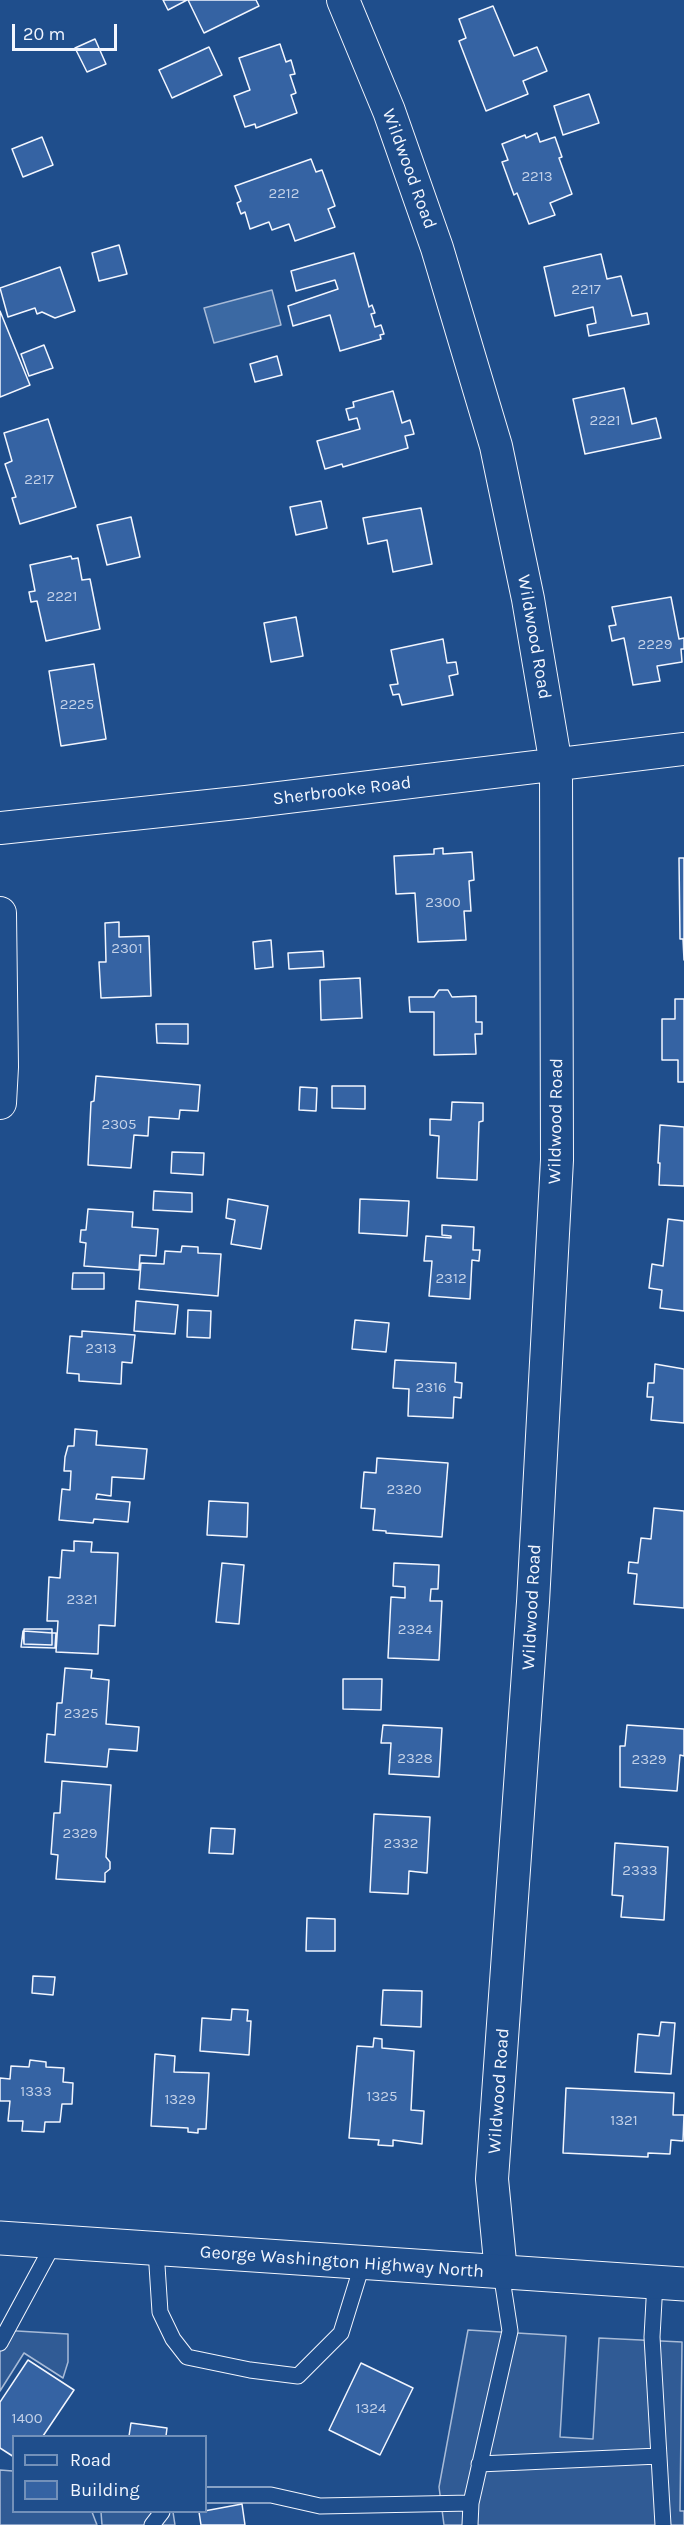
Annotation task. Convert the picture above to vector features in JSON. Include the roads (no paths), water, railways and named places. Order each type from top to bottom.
[{"type":"main road","name":"George Washington Highway North","points":[[0,2238],[669,2283]]},
{"type":"street","name":"Wildwood Road","points":[[343,0],[389,111],[437,248],[496,446],[528,599],[556,765],[557,1160],[533,1602],[492,2179],[501,2271]]},
{"type":"street","name":"Sherbrooke Road","points":[[0,828],[234,804],[684,749]]},
{"type":"street","points":[[0,913],[2,1067],[0,1103]]},
{"type":"lane","points":[[0,2343],[54,2243]]},
{"type":"lane","points":[[156,2250],[160,2312],[172,2339],[187,2357],[250,2370],[298,2376],[341,2334],[363,2262]]},
{"type":"lane","points":[[470,2525],[471,2504],[510,2331],[501,2271]]},
{"type":"lane","points":[[663,2525],[652,2337],[669,2283]]},
{"type":"lane","points":[[480,2464],[659,2456]]},
{"type":"lane","points":[[207,2495],[271,2495],[320,2506],[471,2504]]}]
